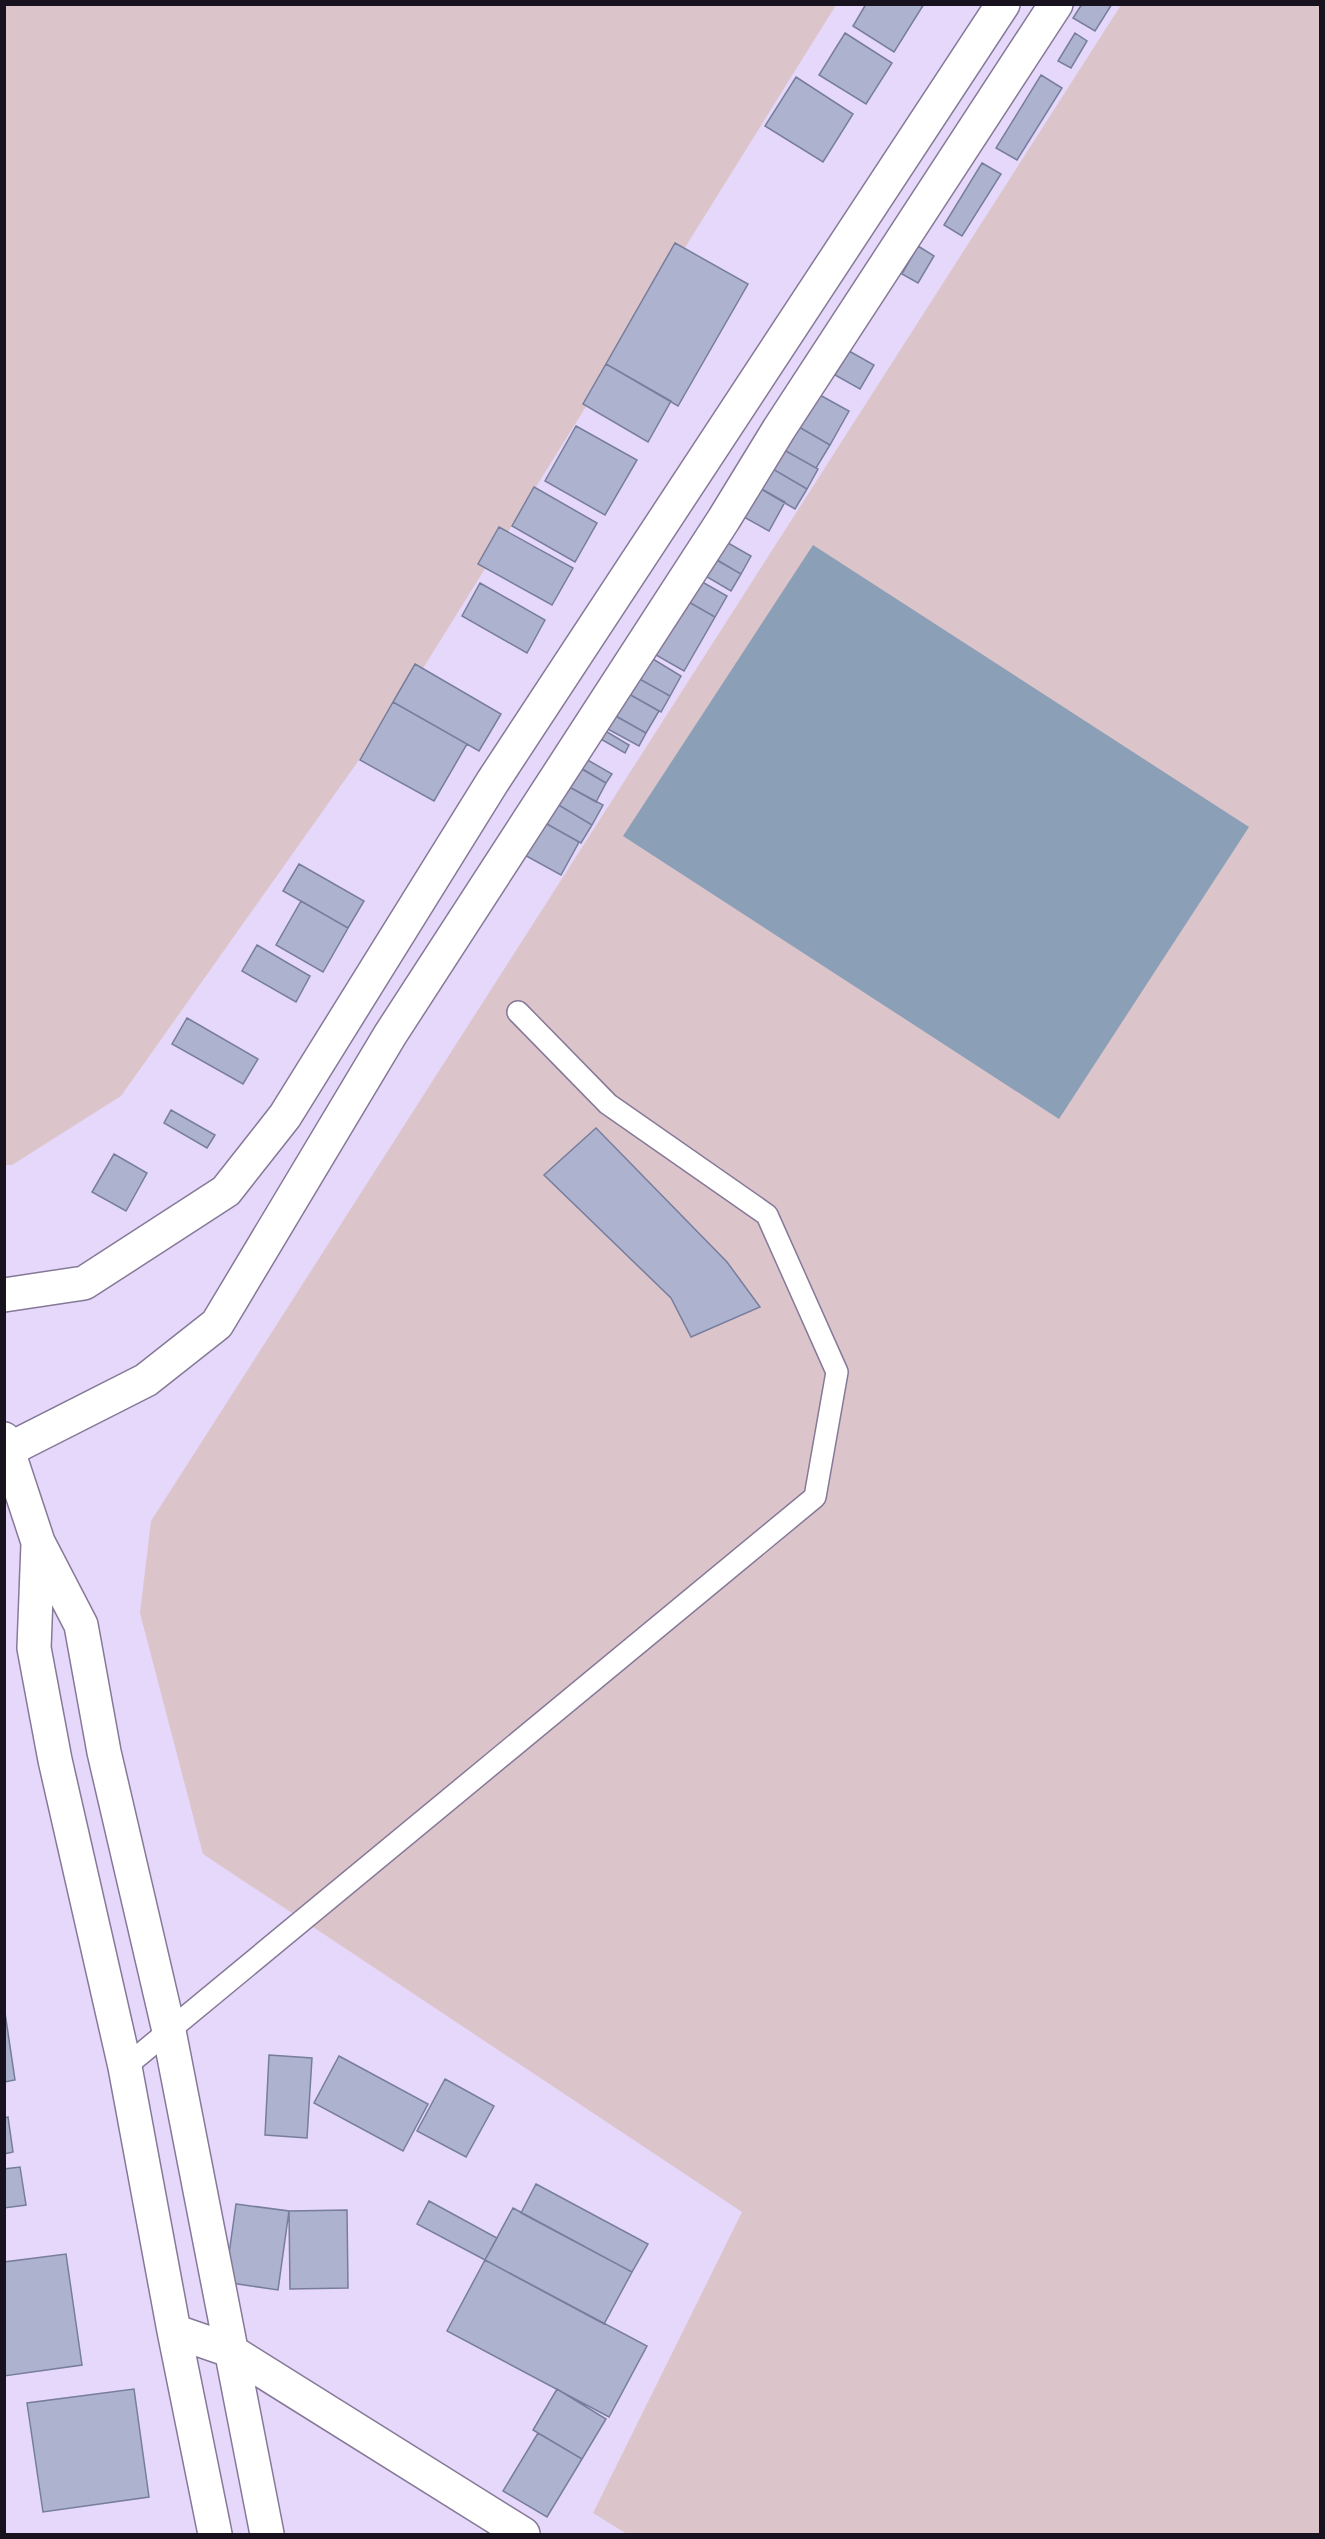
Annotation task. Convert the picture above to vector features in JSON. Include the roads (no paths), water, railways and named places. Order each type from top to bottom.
[{"type":"street","points":[[4,1295],[84,1283],[226,1191],[285,1116],[493,781],[1003,4]]},
{"type":"street","points":[[267,2535],[169,2031],[104,1752],[81,1625],[38,1542],[6,1445],[146,1380],[217,1324],[390,1035],[724,519],[779,429],[1056,4]]},
{"type":"street","points":[[38,1542],[34,1647],[55,1760],[125,2067],[215,2535]]},
{"type":"street","points":[[174,2331],[230,2350],[523,2535]]},
{"type":"lane","points":[[125,2067],[814,1497],[837,1372],[766,1215],[608,1104],[518,1011]]},
{"type":"water","points":[[813,545],[1249,827],[1059,1119],[623,836]]}]
